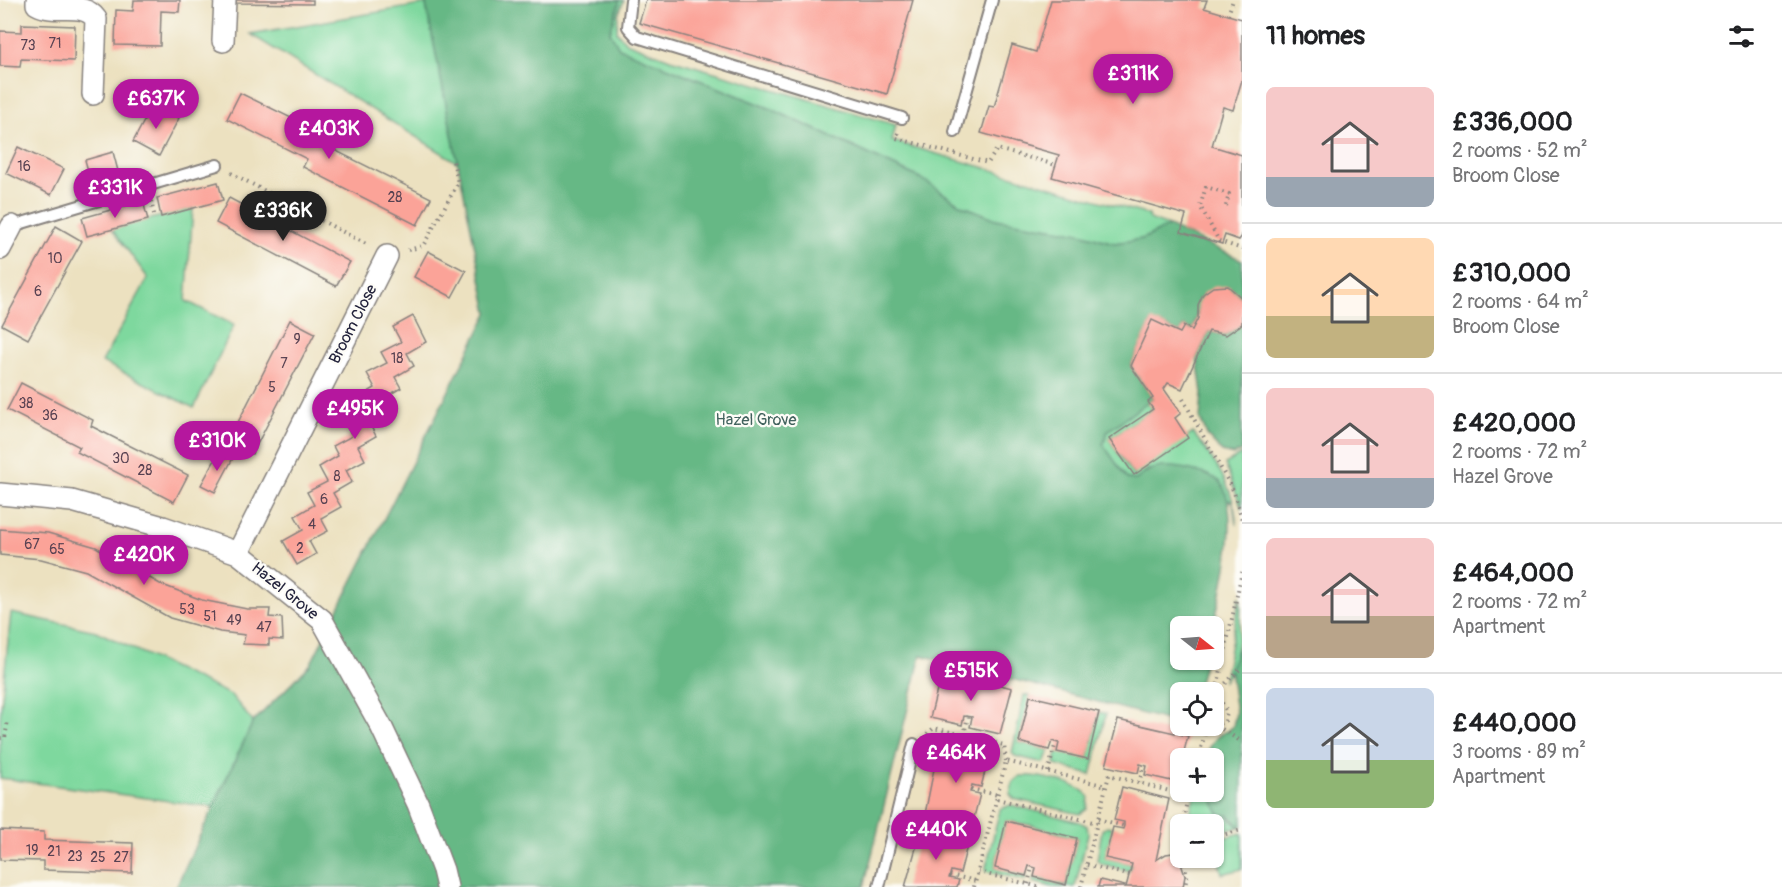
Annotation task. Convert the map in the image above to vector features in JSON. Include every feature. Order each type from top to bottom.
[{"type":"street","points":[[37,0],[38,4],[50,10],[84,7],[91,10],[96,19],[93,94]]},
{"type":"street","points":[[223,41],[225,0]]},
{"type":"street","points":[[0,249],[12,226]]},
{"type":"street","name":"Broom Close","points":[[238,553],[387,255]]},
{"type":"street","name":"Hazel Grove","points":[[0,494],[72,501],[163,527],[238,553],[322,620],[381,726],[413,794],[443,870],[447,887]]},
{"type":"lane","points":[[631,0],[627,27],[637,37],[902,118]]},
{"type":"lane","points":[[955,132],[992,0]]},
{"type":"lane","points":[[12,226],[217,165]]},
{"type":"lane","points":[[879,887],[914,744]]},
{"type":"path","points":[[1228,15],[1233,0]]},
{"type":"path","points":[[902,118],[896,138],[988,163],[997,149],[1056,165]]},
{"type":"path","points":[[217,165],[387,255],[423,246],[458,183],[453,160]]},
{"type":"path","points":[[1226,206],[1230,194],[1206,186],[1201,194],[1200,206],[1219,241],[1242,249]]},
{"type":"path","points":[[1183,399],[1234,492],[1242,520]]},
{"type":"path","points":[[1219,682],[1240,594],[1242,572]]},
{"type":"path","points":[[1224,685],[1242,667]]},
{"type":"path","points":[[1224,707],[1227,712],[1224,721]]},
{"type":"path","points":[[964,735],[968,717]]},
{"type":"path","points":[[0,738],[5,738],[8,720]]},
{"type":"path","points":[[914,744],[934,728],[1004,745],[1006,761],[974,887]]},
{"type":"path","points":[[1224,733],[1242,742]]},
{"type":"path","points":[[1048,772],[1056,742]]},
{"type":"path","points":[[1006,761],[1106,786]]},
{"type":"path","points":[[1139,783],[1144,765]]},
{"type":"path","points":[[1081,887],[1109,776],[1170,790]]},
{"type":"path","points":[[971,789],[1124,826]]},
{"type":"path","points":[[1224,834],[1242,830]]},
{"type":"path","points":[[1086,865],[1129,875]]},
{"type":"path","points":[[1028,884],[1032,867]]},
{"type":"path","points":[[1185,868],[1185,887]]},
{"type":"path","points":[[978,872],[1040,887]]},
{"type":"path","points":[[950,874],[976,881]]},
{"type":"green space","name":"Hazel Grove","points":[[425,0],[620,0],[610,32],[619,48],[769,108],[922,179],[961,205],[996,219],[1080,233],[1114,243],[1142,239],[1169,226],[1242,260],[1242,298],[1228,286],[1203,294],[1192,330],[1184,326],[1180,333],[1152,321],[1131,366],[1153,398],[1108,431],[1103,444],[1127,479],[1136,480],[1148,471],[1159,467],[1178,468],[1199,472],[1217,480],[1226,495],[1230,531],[1225,573],[1216,616],[1170,616],[1170,670],[1202,670],[1199,682],[1170,682],[1170,720],[1166,720],[921,655],[864,887],[176,887],[253,722],[310,665],[488,313]]},
{"type":"green space","points":[[620,0],[624,0],[618,15],[617,32],[626,42],[670,59],[896,125],[892,141],[1149,215],[1149,219],[1169,226],[1142,239],[1114,243],[1080,233],[996,219],[961,205],[922,179],[769,108],[619,48],[610,32]]},
{"type":"green space","points":[[426,4],[458,163],[250,34]]},
{"type":"green space","points":[[193,208],[186,301],[234,325],[194,408],[102,362],[148,278],[112,229]]},
{"type":"green space","points":[[1242,324],[1242,451],[1233,455],[1222,452],[1208,437],[1200,419],[1202,393],[1197,357],[1209,331],[1226,335]]},
{"type":"green space","points":[[1148,402],[1153,409],[1109,439],[1133,475],[1193,433],[1222,476],[1233,502],[1148,469],[1136,480],[1127,479],[1103,444],[1108,431]]},
{"type":"green space","points":[[1242,454],[1242,509],[1225,464]]},
{"type":"green space","points":[[1240,596],[1240,627],[1236,652],[1233,664],[1224,681]]},
{"type":"green space","points":[[11,613],[96,631],[231,695],[253,722],[213,807],[0,778],[0,717]]},
{"type":"green space","points":[[1242,640],[1242,826],[1240,827],[1229,815],[1220,814],[1214,803],[1224,802],[1224,748],[1210,748],[1213,741],[1219,736],[1224,736],[1224,733],[1233,726],[1236,713],[1230,669]]},
{"type":"green space","points":[[1024,695],[1030,696],[1019,742],[1049,750],[1044,763],[1015,756],[1012,753]]},
{"type":"green space","points":[[1099,712],[1106,714],[1091,775],[1055,765],[1057,752],[1088,759]]},
{"type":"green space","points":[[1020,776],[1047,778],[1077,788],[1089,797],[1087,809],[1080,814],[1014,799],[1010,794],[1013,782]]},
{"type":"green space","points":[[1193,802],[1219,802],[1231,820],[1240,827],[1224,831],[1224,814],[1190,814]]},
{"type":"green space","points":[[1011,805],[1080,822],[1087,826],[1088,834],[1075,887],[1053,887],[1033,882],[1034,877],[1066,885],[1077,838],[1030,825],[1006,821],[995,868],[1026,876],[1025,880],[985,871],[1000,809]]},
{"type":"green space","points":[[1107,826],[1113,827],[1105,858],[1132,864],[1130,871],[1102,864],[1097,860],[1102,830]]},
{"type":"green space","points":[[1242,833],[1242,869],[1222,874],[1220,868],[1224,868],[1224,838]]},
{"type":"building","points":[[134,0],[180,0],[179,12],[161,11],[160,46],[115,45],[116,10],[133,11]]},
{"type":"building","points":[[236,0],[313,0],[313,4],[236,3]]},
{"type":"building","points":[[646,0],[913,0],[887,94],[639,23]]},
{"type":"building","points":[[1051,0],[1207,0],[1204,8],[1242,19],[1242,80],[1233,110],[1223,107],[1212,146],[1242,155],[1242,236],[1239,240],[1225,235],[1222,244],[1181,232],[1186,215],[1052,177],[1059,155],[981,133],[989,106],[994,107],[1012,45],[1036,52]]},
{"type":"building","points":[[22,24],[75,26],[74,61],[21,59],[20,67],[0,66],[0,31],[22,32]]},
{"type":"building","points":[[240,93],[320,132],[316,141],[431,198],[417,225],[303,167],[307,159],[227,119]]},
{"type":"building","points":[[153,104],[179,118],[159,156],[133,142]]},
{"type":"building","points":[[18,147],[64,169],[51,195],[6,173]]},
{"type":"building","points":[[113,152],[118,171],[90,178],[85,160]]},
{"type":"building","points":[[218,182],[223,200],[161,217],[157,198]]},
{"type":"building","points":[[229,198],[350,262],[336,286],[216,223]]},
{"type":"building","points":[[143,201],[148,220],[87,236],[82,218]]},
{"type":"building","points":[[56,226],[82,241],[28,339],[2,325]]},
{"type":"building","points":[[428,251],[466,271],[452,297],[414,277]]},
{"type":"building","points":[[1228,286],[1242,298],[1242,324],[1226,335],[1209,331],[1182,389],[1168,383],[1164,389],[1181,413],[1175,418],[1188,438],[1134,475],[1109,439],[1153,409],[1148,402],[1153,398],[1131,366],[1152,320],[1180,333],[1184,326],[1192,330],[1198,318],[1198,305],[1203,294],[1213,287]]},
{"type":"building","points":[[413,316],[426,342],[407,353],[414,366],[395,377],[401,388],[382,399],[389,412],[369,423],[376,436],[358,446],[365,460],[346,470],[352,482],[333,493],[341,507],[321,518],[328,531],[309,541],[316,554],[297,565],[283,541],[303,530],[295,516],[314,505],[307,492],[327,482],[319,467],[338,456],[333,446],[352,436],[344,421],[363,411],[356,399],[375,388],[367,373],[387,363],[381,352],[401,342],[393,327]]},
{"type":"building","points":[[290,320],[315,333],[252,454],[228,442]]},
{"type":"building","points":[[21,383],[93,420],[91,426],[188,475],[174,502],[77,452],[80,447],[7,410]]},
{"type":"building","points":[[220,451],[233,458],[215,492],[201,485]]},
{"type":"building","points":[[0,529],[48,533],[96,547],[160,584],[202,600],[247,609],[270,609],[269,617],[282,618],[283,640],[269,639],[269,645],[243,644],[245,635],[220,632],[170,618],[86,571],[41,559],[0,555]]},
{"type":"building","points":[[942,670],[1012,688],[1000,734],[970,727],[972,717],[964,716],[962,725],[930,718]]},
{"type":"building","points":[[1030,696],[1099,712],[1088,759],[1057,752],[1059,743],[1052,741],[1049,750],[1019,742]]},
{"type":"building","points":[[1118,720],[1170,732],[1170,736],[1188,736],[1185,748],[1170,748],[1170,781],[1145,775],[1147,766],[1140,764],[1138,773],[1106,766]]},
{"type":"building","points":[[942,744],[989,756],[981,787],[972,785],[970,792],[980,794],[972,825],[925,814],[937,754]]},
{"type":"building","points":[[1122,787],[1169,799],[1156,860],[1170,853],[1170,868],[1182,868],[1185,876],[1183,887],[1126,887],[1132,864],[1105,858],[1113,827],[1123,829],[1124,826],[1124,822],[1114,820]]},
{"type":"building","points":[[1006,821],[1077,838],[1066,885],[1034,877],[1036,868],[1029,866],[1026,876],[995,868]]},
{"type":"building","points":[[0,830],[44,832],[44,840],[133,843],[132,873],[43,870],[43,861],[0,860]]},
{"type":"building","points":[[921,830],[968,842],[960,873],[951,871],[949,878],[959,880],[957,887],[905,887]]},
{"type":"building","points":[[1100,880],[1125,886],[1125,887],[1098,887]]}]
